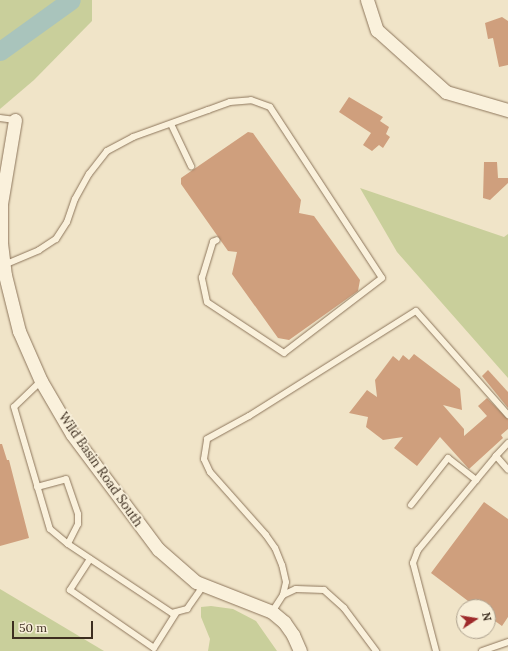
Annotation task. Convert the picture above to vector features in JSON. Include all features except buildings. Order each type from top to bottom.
[{"type":"street","points":[[367,0],[377,30],[446,92],[508,110]]},
{"type":"street","name":"Wild Basin Road South","points":[[15,120],[1,204],[3,272],[19,331],[41,381],[72,434],[158,549],[204,585],[272,612],[284,622],[293,634],[300,651]]},
{"type":"lane","points":[[3,272],[56,238],[67,222],[75,199],[89,174],[107,151],[133,138],[230,102],[251,100],[270,107],[382,278],[284,353],[207,302],[202,278],[213,242],[217,240]]},
{"type":"lane","points":[[0,118],[15,120]]},
{"type":"lane","points":[[171,124],[191,166]]},
{"type":"lane","points":[[272,612],[283,595],[286,582],[275,548],[244,509],[210,472],[204,459],[207,439],[249,416],[416,311],[508,415]]},
{"type":"lane","points":[[41,381],[14,407],[50,529],[68,544],[165,610],[176,613],[187,609],[204,585]]},
{"type":"lane","points":[[436,651],[413,563],[418,550],[508,443]]},
{"type":"lane","points":[[496,456],[508,470]]},
{"type":"lane","points":[[411,505],[448,458],[476,480]]},
{"type":"lane","points":[[37,487],[66,479],[78,514],[78,524],[68,544]]},
{"type":"lane","points":[[90,559],[70,590],[154,648],[176,613]]},
{"type":"lane","points":[[283,595],[296,589],[324,590],[344,608],[376,651]]},
{"type":"lane","points":[[482,651],[508,642]]},
{"type":"green space","points":[[0,0],[92,0],[92,21],[34,80],[0,109]]},
{"type":"green space","points":[[360,188],[504,237],[508,234],[508,378],[397,252]]},
{"type":"green space","points":[[0,589],[104,651],[0,651]]},
{"type":"green space","points":[[211,606],[233,609],[256,621],[277,651],[208,651],[210,639],[201,617],[201,607]]},
{"type":"waterway","points":[[0,51],[71,0]]}]
